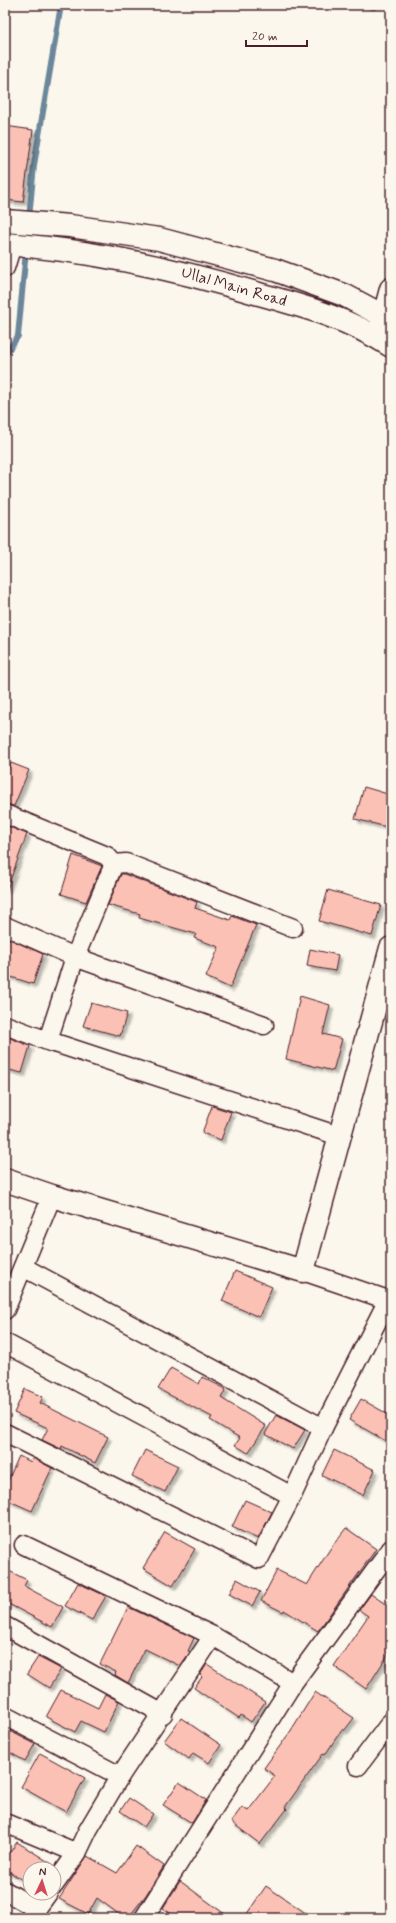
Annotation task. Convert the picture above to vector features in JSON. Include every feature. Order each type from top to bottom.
[{"type":"main road","name":"Ullal Main Road","points":[[10,222],[70,226],[159,239],[275,270],[344,295],[387,319]]},
{"type":"main road","name":"Ullal Main Road","points":[[8,244],[69,250],[138,261],[230,285],[330,315],[385,342]]},
{"type":"main road","points":[[385,342],[391,290]]},
{"type":"main road","points":[[5,1180],[52,1196],[303,1271],[391,948]]},
{"type":"street","points":[[5,268],[8,244]]},
{"type":"street","points":[[5,814],[107,856],[114,864]]},
{"type":"street","points":[[114,864],[126,863],[292,928]]},
{"type":"street","points":[[53,1043],[50,1040],[50,1034],[75,957],[114,864]]},
{"type":"street","points":[[5,926],[75,957],[264,1025]]},
{"type":"street","points":[[5,1025],[53,1043],[339,1136]]},
{"type":"street","points":[[5,1310],[52,1196]]},
{"type":"street","points":[[23,1267],[323,1428]]},
{"type":"street","points":[[5,1433],[259,1559],[292,1496],[323,1428],[389,1301],[303,1271]]},
{"type":"street","points":[[5,1343],[292,1496]]},
{"type":"street","points":[[24,1545],[213,1636],[293,1683]]},
{"type":"street","points":[[144,1918],[293,1683],[391,1549]]},
{"type":"street","points":[[5,1626],[163,1714]]},
{"type":"street","points":[[62,1874],[77,1853],[88,1830],[120,1776],[163,1714],[213,1636]]},
{"type":"street","points":[[5,1716],[120,1776]]},
{"type":"street","points":[[358,1766],[391,1722]]},
{"type":"street","points":[[5,1823],[77,1853]]},
{"type":"street","points":[[5,1891],[34,1914],[43,1901]]},
{"type":"building","points":[[5,126],[33,130],[23,202],[5,200]]},
{"type":"building","points":[[11,763],[29,770],[14,806],[5,804],[5,777]]},
{"type":"building","points":[[364,787],[391,795],[391,828],[355,819]]},
{"type":"building","points":[[5,825],[27,834],[7,889],[5,889]]},
{"type":"building","points":[[73,855],[102,866],[86,902],[61,894]]},
{"type":"building","points":[[121,874],[197,902],[195,908],[230,920],[232,916],[256,925],[230,988],[206,977],[219,947],[194,938],[196,934],[139,918],[140,914],[108,905]]},
{"type":"building","points":[[328,890],[381,905],[372,936],[319,921]]},
{"type":"building","points":[[5,937],[43,954],[33,984],[5,975]]},
{"type":"building","points":[[310,949],[338,955],[335,971],[307,966]]},
{"type":"building","points":[[300,996],[330,1005],[323,1034],[342,1039],[333,1071],[286,1059]]},
{"type":"building","points":[[91,1003],[127,1013],[120,1036],[83,1026]]},
{"type":"building","points":[[5,1036],[30,1046],[22,1073],[5,1069]]},
{"type":"building","points":[[212,1106],[231,1112],[221,1140],[202,1133]]},
{"type":"building","points":[[235,1271],[272,1287],[259,1317],[222,1301]]},
{"type":"building","points":[[171,1368],[199,1384],[202,1377],[226,1389],[221,1398],[266,1426],[248,1453],[235,1445],[240,1438],[210,1420],[212,1417],[158,1389]]},
{"type":"building","points":[[25,1389],[43,1397],[40,1403],[108,1437],[95,1463],[62,1446],[61,1449],[42,1440],[48,1428],[14,1413]]},
{"type":"building","points":[[361,1399],[391,1416],[391,1444],[349,1420]]},
{"type":"building","points":[[276,1415],[305,1430],[293,1449],[265,1434]]},
{"type":"building","points":[[145,1450],[178,1466],[165,1492],[132,1476]]},
{"type":"building","points":[[334,1450],[375,1470],[363,1495],[322,1475]]},
{"type":"building","points":[[19,1456],[31,1462],[33,1458],[52,1468],[32,1511],[5,1499],[5,1487]]},
{"type":"building","points":[[245,1500],[272,1512],[258,1539],[232,1527]]},
{"type":"building","points":[[346,1528],[376,1549],[318,1631],[284,1610],[283,1612],[261,1601],[277,1570],[307,1585],[330,1549]]},
{"type":"building","points":[[165,1532],[195,1549],[173,1586],[143,1568]]},
{"type":"building","points":[[5,1569],[27,1580],[24,1586],[63,1607],[52,1627],[5,1602]]},
{"type":"building","points":[[237,1579],[260,1592],[252,1606],[229,1594]]},
{"type":"building","points":[[78,1583],[106,1596],[92,1620],[65,1606]]},
{"type":"building","points":[[371,1594],[391,1608],[391,1650],[366,1689],[334,1666],[368,1616],[359,1610]]},
{"type":"building","points":[[128,1607],[194,1638],[188,1651],[190,1652],[180,1666],[145,1649],[128,1683],[115,1675],[116,1672],[100,1664]]},
{"type":"building","points":[[38,1657],[61,1669],[49,1688],[27,1674]]},
{"type":"building","points":[[207,1664],[265,1702],[251,1722],[241,1715],[239,1718],[194,1688],[202,1677],[200,1675]]},
{"type":"building","points":[[61,1690],[98,1708],[105,1694],[119,1701],[104,1732],[81,1721],[75,1732],[46,1717]]},
{"type":"building","points":[[315,1692],[354,1718],[344,1731],[342,1729],[325,1755],[323,1754],[285,1807],[287,1809],[260,1844],[231,1822],[242,1807],[248,1811],[275,1776],[264,1768],[290,1732]]},
{"type":"building","points":[[181,1718],[221,1745],[209,1763],[193,1753],[189,1759],[164,1741]]},
{"type":"building","points":[[6,1729],[35,1744],[25,1761],[5,1750]]},
{"type":"building","points":[[40,1753],[85,1778],[66,1812],[21,1787]]},
{"type":"building","points":[[179,1782],[206,1800],[192,1823],[163,1805]]},
{"type":"building","points":[[129,1798],[153,1814],[144,1827],[120,1811]]},
{"type":"building","points":[[17,1842],[47,1861],[22,1861],[22,1880],[5,1869],[5,1860]]},
{"type":"building","points":[[136,1846],[164,1866],[146,1895],[128,1918],[124,1918],[97,1898],[88,1914],[62,1901],[62,1894],[87,1856],[117,1873]]},
{"type":"building","points":[[180,1881],[230,1918],[177,1918],[163,1908]]},
{"type":"building","points":[[266,1886],[313,1918],[244,1918]]},
{"type":"waterway","points":[[5,355],[18,336],[34,165],[61,5]]},
{"type":"waterway","points":[[365,5],[374,7],[376,5]]}]
